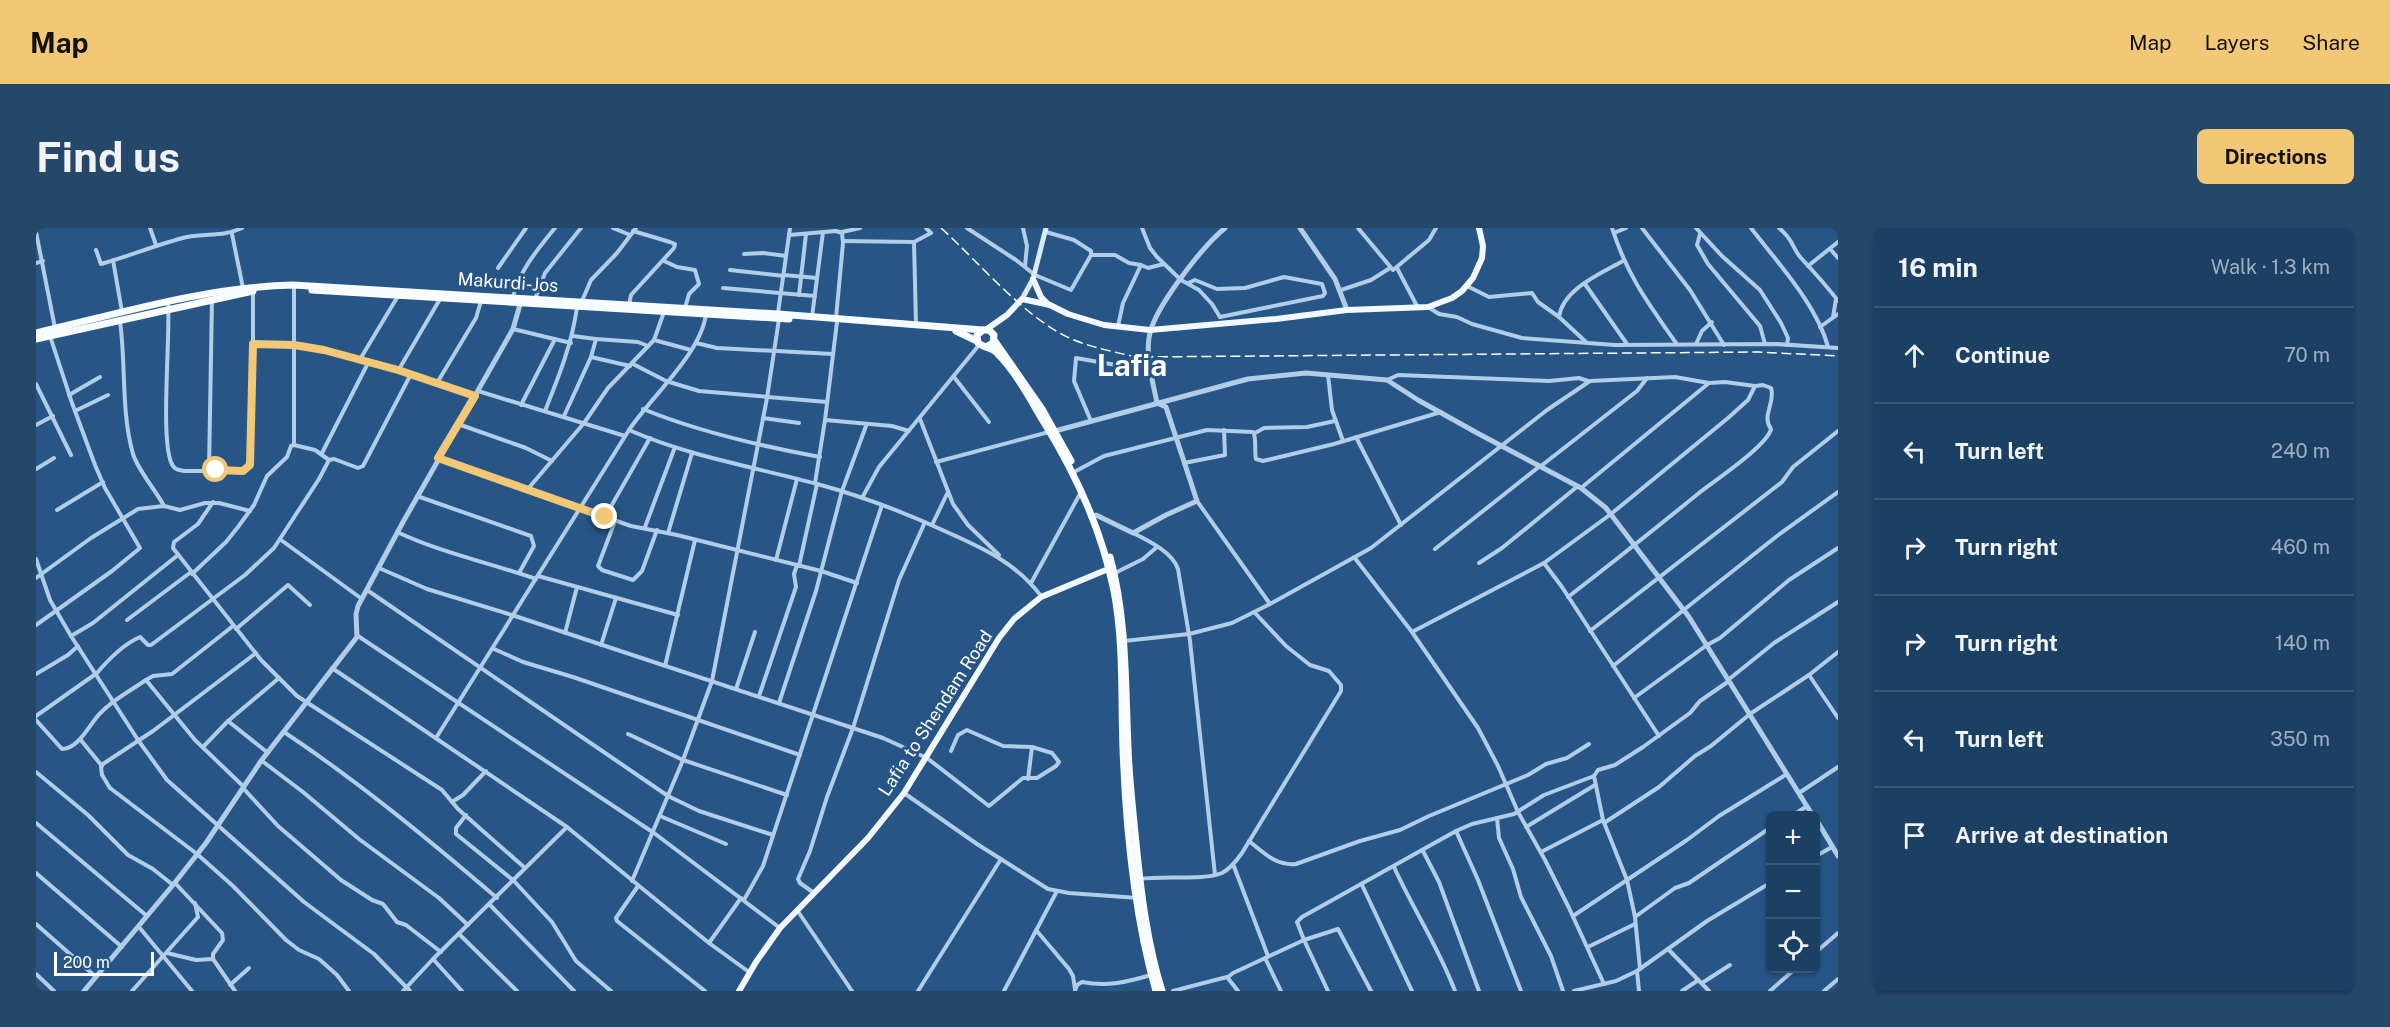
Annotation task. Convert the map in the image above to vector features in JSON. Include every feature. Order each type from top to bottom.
[{"type":"highway","name":"Makurdi-Jos","points":[[36,339],[121,316],[243,288],[293,285],[513,297],[521,301],[535,299],[664,312],[706,312],[836,320],[952,330],[962,332],[981,344]]},
{"type":"highway","name":"Makurdi-Jos","points":[[168,305],[253,291],[294,289],[481,300],[685,308],[706,312]]},
{"type":"highway","name":"Makurdi-Jos","points":[[36,333],[121,316]]},
{"type":"highway","name":"Makurdi-Jos","points":[[778,316],[812,316],[836,320],[985,330]]},
{"type":"highway","points":[[981,344],[978,333],[985,330],[994,338],[1016,369],[1076,471],[1096,515],[1113,570],[1125,641],[1128,749],[1140,879],[1139,898],[1162,991]]},
{"type":"highway","points":[[981,344],[994,338]]},
{"type":"highway","points":[[981,344],[992,349],[1002,359],[1053,432],[1082,492],[1113,570],[1120,645],[1123,756],[1139,898],[1151,975],[1156,991]]},
{"type":"main road","points":[[1022,299],[1050,305],[1082,319],[1150,330],[1224,325],[1347,310],[1418,309],[1452,298],[1467,286],[1480,267],[1482,258],[1483,246],[1479,228]]},
{"type":"main road","points":[[985,330],[1007,315],[1022,299],[1034,277],[1046,230]]},
{"type":"main road","points":[[1034,277],[1041,297],[1050,305]]},
{"type":"main road","points":[[994,338],[1007,315]]},
{"type":"main road","name":"Lafia to Shendam Road","points":[[740,991],[780,928],[868,837],[904,793],[999,638],[1014,619],[1041,597],[1113,570]]},
{"type":"street","points":[[150,228],[156,245]]},
{"type":"street","points":[[96,250],[101,264],[156,245],[190,237],[232,234],[242,228]]},
{"type":"street","points":[[498,268],[526,228]]},
{"type":"street","points":[[513,297],[516,285],[527,264],[555,228]]},
{"type":"street","points":[[535,299],[545,273],[581,228]]},
{"type":"street","points":[[613,228],[650,234],[675,244],[664,261],[631,295],[629,305]]},
{"type":"street","points":[[633,881],[683,760],[712,681],[767,398],[790,228]]},
{"type":"street","points":[[789,235],[841,232],[860,228]]},
{"type":"street","points":[[843,241],[914,242],[931,233],[926,228]]},
{"type":"street","points":[[967,228],[1025,266],[1034,277],[1071,290],[1091,255],[1091,251],[1074,240],[1046,230]]},
{"type":"street","points":[[977,234],[982,228]]},
{"type":"street","points":[[1023,228],[1027,246],[1025,266]]},
{"type":"street","points":[[1142,228],[1150,248],[1181,280],[1199,290],[1212,304],[1224,325]]},
{"type":"street","points":[[1157,403],[1148,357],[1150,330],[1166,300],[1208,243],[1225,228]]},
{"type":"street","points":[[1300,228],[1341,290],[1347,310]]},
{"type":"street","points":[[1358,228],[1393,270],[1429,240],[1436,228]]},
{"type":"street","points":[[1612,228],[1623,261],[1640,292],[1677,344]]},
{"type":"street","points":[[1614,234],[1626,228]]},
{"type":"street","points":[[1642,228],[1685,283],[1712,322],[1724,345]]},
{"type":"street","points":[[1696,228],[1760,290],[1788,338],[1787,345]]},
{"type":"street","points":[[1751,228],[1790,276],[1820,327],[1828,347]]},
{"type":"street","points":[[1779,228],[1789,236],[1797,254],[1837,300],[1833,317]]},
{"type":"street","points":[[544,411],[562,371],[573,336],[579,304],[589,284],[618,253],[633,231]]},
{"type":"street","points":[[36,232],[55,328]]},
{"type":"street","points":[[812,316],[823,232]]},
{"type":"street","points":[[759,696],[796,587],[794,574],[798,566],[816,484],[833,354],[843,241],[841,232]]},
{"type":"street","points":[[232,234],[243,288]]},
{"type":"street","points":[[799,295],[806,234]]},
{"type":"street","points":[[1700,234],[1697,245],[1708,264],[1760,326],[1766,344]]},
{"type":"street","points":[[914,242],[916,324]]},
{"type":"street","points":[[1808,266],[1831,250],[1838,242]]},
{"type":"street","points":[[1831,250],[1838,258]]},
{"type":"street","points":[[744,254],[763,253],[786,256]]},
{"type":"street","points":[[1091,255],[1114,255],[1129,263],[1148,268],[1164,264]]},
{"type":"street","points":[[114,260],[133,453],[164,506]]},
{"type":"street","points":[[36,263],[43,261]]},
{"type":"street","points":[[664,261],[677,267],[693,269],[696,273],[698,286],[688,294],[685,308]]},
{"type":"street","points":[[1559,317],[1566,298],[1623,261]]},
{"type":"street","points":[[1118,326],[1124,303],[1141,265]]},
{"type":"street","points":[[1341,290],[1371,280],[1390,268]]},
{"type":"street","points":[[1397,268],[1418,309]]},
{"type":"street","points":[[730,270],[817,278]]},
{"type":"street","points":[[1188,283],[1194,280],[1217,289],[1245,288],[1284,277],[1322,284],[1325,289],[1323,296],[1220,317]]},
{"type":"street","points":[[1585,284],[1628,344]]},
{"type":"street","points":[[1467,286],[1489,297],[1528,293],[1589,343]]},
{"type":"street","points":[[723,288],[815,296]]},
{"type":"street","points":[[127,620],[192,573],[226,542],[249,512],[267,476],[286,457],[294,445],[294,289]]},
{"type":"street","points":[[168,305],[166,447],[171,463],[176,469],[185,471],[243,471],[250,465],[253,291]]},
{"type":"street","points":[[359,361],[398,295]]},
{"type":"street","points":[[398,370],[440,298]]},
{"type":"street","points":[[209,470],[212,299]]},
{"type":"street","points":[[437,383],[476,318],[481,300]]},
{"type":"street","points":[[84,991],[174,884],[305,702],[358,636],[356,614],[362,598],[417,495],[513,329],[521,301]]},
{"type":"street","points":[[1428,307],[1439,314],[1458,317],[1492,331],[1534,339],[1589,343],[1766,344],[1838,348]]},
{"type":"street","points":[[527,490],[584,423],[608,388],[654,340],[664,312]]},
{"type":"street","points":[[436,738],[515,616],[625,436],[643,409],[696,344],[704,330],[706,312]]},
{"type":"street","points":[[1820,327],[1838,314]]},
{"type":"street","points":[[1696,344],[1702,331],[1712,322]]},
{"type":"street","points":[[513,329],[571,343]]},
{"type":"street","points":[[36,625],[139,549],[103,482],[69,395],[50,336]]},
{"type":"street","points":[[573,336],[638,342],[648,346]]},
{"type":"street","points":[[521,405],[555,339]]},
{"type":"street","points":[[564,416],[591,357],[596,339]]},
{"type":"street","points":[[654,340],[691,350]]},
{"type":"street","points":[[253,344],[294,345],[324,350],[476,394],[564,416],[625,436]]},
{"type":"street","points":[[696,344],[717,348],[833,354]]},
{"type":"street","points":[[862,498],[879,467],[981,344]]},
{"type":"street","points":[[591,357],[632,365],[666,381],[708,393],[827,402]]},
{"type":"street","points":[[1091,422],[1074,381],[1076,358],[1151,371]]},
{"type":"street","points":[[322,453],[368,363]]},
{"type":"street","points":[[936,462],[1248,379],[1294,373],[1388,380],[1597,499],[1684,610],[1810,811]]},
{"type":"street","points":[[329,460],[334,459],[358,468],[363,466],[411,374]]},
{"type":"street","points":[[1328,374],[1330,401],[1343,441]]},
{"type":"street","points":[[1388,380],[1398,375],[1549,381],[1579,378],[1589,381],[1675,377],[1709,383],[1735,382],[1769,386],[1773,390],[1766,416],[1768,427],[1771,429],[1769,436],[1636,546],[1568,597]]},
{"type":"street","points":[[69,395],[100,377]]},
{"type":"street","points":[[954,377],[989,422]]},
{"type":"street","points":[[1435,549],[1637,391],[1648,378]]},
{"type":"street","points":[[1125,641],[1189,634],[1232,622],[1255,613],[1371,548],[1547,410],[1589,381]]},
{"type":"street","points":[[1698,381],[1702,390]]},
{"type":"street","points":[[1479,563],[1709,383]]},
{"type":"street","points":[[36,384],[71,455]]},
{"type":"street","points":[[1412,632],[1544,563],[1611,514],[1728,418],[1748,400],[1755,386]]},
{"type":"street","points":[[75,411],[108,395]]},
{"type":"street","points":[[1157,403],[1166,407],[1197,501],[1270,604]]},
{"type":"street","points":[[643,409],[668,419],[758,445],[820,457]]},
{"type":"street","points":[[1255,433],[1254,452],[1259,461],[1343,441],[1441,412]]},
{"type":"street","points":[[36,425],[53,416]]},
{"type":"street","points":[[763,418],[799,423]]},
{"type":"street","points":[[919,418],[947,493],[968,525],[1031,583],[1041,597]]},
{"type":"street","points":[[825,420],[866,426],[892,426],[909,431]]},
{"type":"street","points":[[1076,471],[1104,456],[1207,430],[1255,433],[1264,428],[1307,427],[1335,421]]},
{"type":"street","points":[[458,424],[526,448],[552,461]]},
{"type":"street","points":[[779,703],[821,571],[842,491],[866,426]]},
{"type":"street","points":[[629,430],[692,453],[842,491],[925,522],[1004,559]]},
{"type":"street","points":[[1184,463],[1225,454],[1224,430]]},
{"type":"street","points":[[1590,631],[1782,482],[1793,467],[1838,431]]},
{"type":"street","points":[[1356,437],[1401,525]]},
{"type":"street","points":[[605,517],[650,438]]},
{"type":"street","points":[[294,445],[322,453],[329,460]]},
{"type":"street","points":[[645,527],[675,447]]},
{"type":"street","points":[[668,533],[692,453]]},
{"type":"street","points":[[36,469],[54,458]]},
{"type":"street","points":[[438,458],[615,521],[821,571],[857,583]]},
{"type":"street","points":[[310,605],[294,588],[287,585],[172,674],[153,676],[102,711],[80,738],[67,749],[62,749],[36,718],[97,673],[104,664],[134,640],[141,638],[151,645],[254,568],[281,540],[329,460]]},
{"type":"street","points":[[776,560],[797,479]]},
{"type":"street","points":[[57,510],[103,482]]},
{"type":"street","points":[[1031,583],[1082,492]]},
{"type":"street","points":[[1613,666],[1777,536],[1838,492]]},
{"type":"street","points":[[932,525],[947,493]]},
{"type":"street","points":[[417,495],[531,536],[534,546],[519,573]]},
{"type":"street","points":[[1133,533],[1197,501]]},
{"type":"street","points":[[38,577],[138,509],[164,506],[180,510],[213,502],[249,512]]},
{"type":"street","points":[[213,502],[196,526],[172,545],[256,653],[305,702],[442,790],[458,809],[525,868]]},
{"type":"street","points":[[205,503],[208,510]]},
{"type":"street","points":[[709,943],[763,866],[882,505]]},
{"type":"street","points":[[1096,515],[1157,547],[1178,566],[1189,634],[1215,875]]},
{"type":"street","points":[[615,521],[598,566],[602,570],[633,580],[642,572],[657,530]]},
{"type":"street","points":[[815,894],[798,879],[853,728],[899,580],[925,522]]},
{"type":"street","points":[[397,532],[457,556],[678,615]]},
{"type":"street","points":[[281,540],[362,598]]},
{"type":"street","points":[[665,666],[695,540]]},
{"type":"street","points":[[1113,570],[1143,559],[1157,547]]},
{"type":"street","points":[[1634,698],[1734,627],[1789,580],[1838,548]]},
{"type":"street","points":[[71,636],[93,623],[178,555]]},
{"type":"street","points":[[1354,557],[1412,632],[1478,728],[1518,812],[1573,916],[1604,984]]},
{"type":"street","points":[[36,559],[38,577],[55,611],[138,740],[167,780],[304,902],[374,954],[407,990],[434,959],[567,826]]},
{"type":"street","points":[[1544,563],[1659,736]]},
{"type":"street","points":[[379,568],[427,590],[515,616],[894,742],[927,758],[989,806],[1023,778],[1037,778],[1059,762],[1052,753],[1032,747],[1004,746],[967,730],[958,735],[951,751]]},
{"type":"street","points":[[565,633],[577,587]]},
{"type":"street","points":[[367,590],[668,796],[699,811],[773,835]]},
{"type":"street","points":[[602,645],[616,598]]},
{"type":"street","points":[[1328,991],[1297,925],[1299,920],[1456,831],[1472,824],[1518,812],[1544,795],[1594,776],[1598,770],[1615,765],[1690,714],[1700,701],[1774,643],[1837,605]]},
{"type":"street","points":[[1140,879],[1215,875],[1225,872],[1249,841],[1341,691],[1341,685],[1329,671],[1310,665],[1286,646],[1255,613]]},
{"type":"street","points":[[736,689],[755,632]]},
{"type":"street","points":[[358,636],[654,833],[780,928]]},
{"type":"street","points":[[36,674],[68,655],[78,646]]},
{"type":"street","points":[[494,649],[523,662],[800,755]]},
{"type":"street","points":[[1541,852],[1603,821],[1659,787],[1750,714],[1809,675],[1838,652]]},
{"type":"street","points":[[102,766],[175,715],[256,653]]},
{"type":"street","points":[[332,668],[567,826],[709,943],[750,972]]},
{"type":"street","points":[[1809,675],[1838,718]]},
{"type":"street","points":[[202,747],[228,721],[279,678]]},
{"type":"street","points":[[146,680],[202,747],[243,787],[278,826],[341,880],[372,900],[383,904],[397,922],[406,925],[441,952]]},
{"type":"street","points":[[228,721],[268,753]]},
{"type":"street","points":[[284,732],[418,831],[497,898]]},
{"type":"street","points":[[628,734],[683,760],[787,795]]},
{"type":"street","points":[[80,738],[102,766],[102,776],[110,788],[197,854],[233,886],[276,932],[295,948],[319,959],[350,991]]},
{"type":"street","points":[[1249,841],[1279,863],[1296,864],[1360,841],[1401,830],[1494,787],[1506,784],[1545,764],[1567,758],[1589,744]]},
{"type":"street","points":[[1028,779],[1032,747]]},
{"type":"street","points":[[262,761],[359,839],[439,898],[468,926]]},
{"type":"street","points":[[1799,793],[1838,767]]},
{"type":"street","points":[[452,802],[486,771]]},
{"type":"street","points":[[36,772],[88,815],[128,855],[174,884],[195,903],[221,932],[223,939],[213,954],[213,959],[235,991]]},
{"type":"street","points":[[1573,916],[1719,816],[1787,774]]},
{"type":"street","points":[[1594,776],[1603,821],[1627,880],[1635,917],[1639,991]]},
{"type":"street","points":[[1526,827],[1595,785]]},
{"type":"street","points":[[904,793],[1039,884],[1058,891],[1139,898]]},
{"type":"street","points":[[458,809],[459,798]]},
{"type":"street","points":[[1800,811],[1807,806]]},
{"type":"street","points":[[466,815],[456,828],[456,834],[513,880],[552,922],[576,961],[611,991]]},
{"type":"street","points":[[660,816],[726,844]]},
{"type":"street","points":[[1497,818],[1499,838],[1513,869],[1521,897],[1551,956],[1563,991]]},
{"type":"street","points":[[36,822],[148,917]]},
{"type":"street","points":[[1820,826],[1835,846],[1838,856]]},
{"type":"street","points":[[1456,831],[1478,880],[1521,991]]},
{"type":"street","points":[[1635,917],[1766,831]]},
{"type":"street","points":[[1820,854],[1835,846]]},
{"type":"street","points":[[1423,851],[1439,882],[1479,991]]},
{"type":"street","points":[[918,991],[1001,859]]},
{"type":"street","points":[[1233,864],[1281,991]]},
{"type":"street","points":[[1394,867],[1416,914],[1440,956],[1455,991]]},
{"type":"street","points":[[36,882],[38,875],[122,947]]},
{"type":"street","points":[[1362,885],[1412,991]]},
{"type":"street","points":[[1574,991],[1604,984],[1639,970],[1707,921],[1766,885]]},
{"type":"street","points":[[639,886],[616,918],[617,921],[705,991]]},
{"type":"street","points":[[1004,991],[1058,891]]},
{"type":"street","points":[[195,903],[198,917]]},
{"type":"street","points":[[490,905],[574,991]]},
{"type":"street","points":[[797,910],[852,991]]},
{"type":"street","points":[[198,917],[210,920]]},
{"type":"street","points":[[132,991],[198,917]]},
{"type":"street","points":[[36,924],[96,977]]},
{"type":"street","points":[[1588,947],[1635,924]]},
{"type":"street","points":[[138,927],[165,954],[192,991]]},
{"type":"street","points":[[1173,991],[1228,977],[1304,940],[1340,929],[1371,991]]},
{"type":"street","points":[[1036,930],[1061,957],[1073,976],[1082,982],[1098,987],[1151,975]]},
{"type":"street","points":[[1820,948],[1838,933]]},
{"type":"street","points":[[459,934],[517,991]]},
{"type":"street","points":[[1668,949],[1710,991]]},
{"type":"street","points":[[165,954],[196,960],[213,959]]},
{"type":"street","points":[[434,959],[462,991]]},
{"type":"street","points":[[1682,991],[1730,965]]},
{"type":"street","points":[[230,985],[249,968]]},
{"type":"street","points":[[1770,991],[1791,973]]},
{"type":"street","points":[[36,974],[54,991]]},
{"type":"street","points":[[1073,976],[1075,990]]},
{"type":"street","points":[[1228,977],[1238,991]]},
{"type":"street","points":[[1824,991],[1838,978]]},
{"type":"street","points":[[1075,990],[1082,982]]},
{"type":"railway","points":[[941,228],[1004,290],[1056,331],[1089,345],[1136,357],[1759,352],[1838,356]]},
{"type":"district","name":"Lafia","points":[[1132,365]]},
{"type":"route","points":[[216,470],[243,471],[250,465],[253,344],[294,345],[324,350],[398,370],[475,396],[438,458],[605,517]]}]
